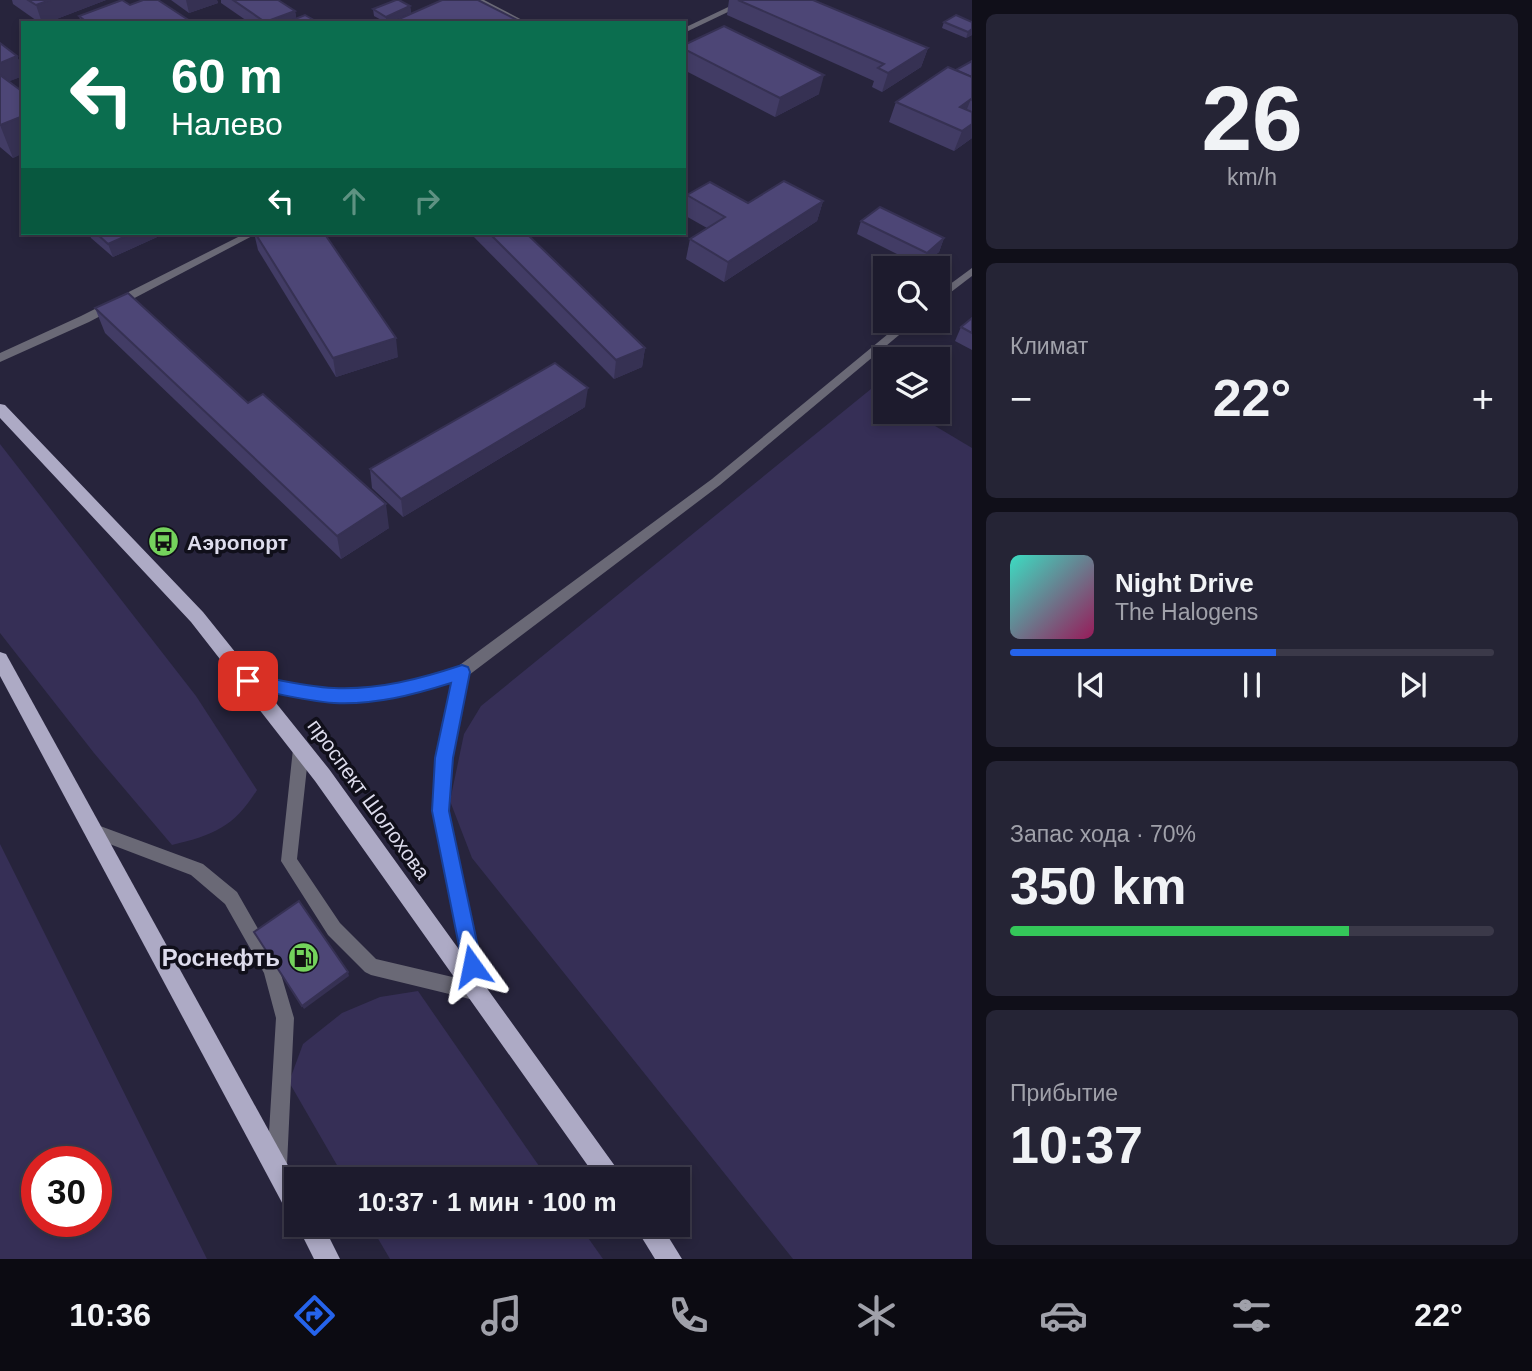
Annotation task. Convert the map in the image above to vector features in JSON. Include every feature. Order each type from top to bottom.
[{"type":"main road","name":"проспект Шолохова","points":[[0,409],[197,617],[248,681],[301,749],[604,1167]]},
{"type":"main road","points":[[0,659],[284,1183]]},
{"type":"main road","points":[[316,1237],[328,1259]]},
{"type":"main road","points":[[654,1237],[670,1259]]},
{"type":"street","points":[[478,0],[520,21]]},
{"type":"street","points":[[686,30],[749,0]]},
{"type":"street","points":[[0,358],[85,319],[249,235]]},
{"type":"street","points":[[950,289],[972,271]]},
{"type":"street","points":[[248,681],[332,695],[366,695],[412,688],[462,672],[716,482],[896,333]]},
{"type":"street","points":[[301,749],[289,862],[334,929],[371,966],[478,992],[440,811],[444,758],[462,672]]},
{"type":"street","points":[[92,830],[197,869],[231,898],[272,970],[285,1018],[276,1170]]},
{"type":"shaded area","points":[[871,389],[873,424],[932,424],[972,448],[972,1259],[793,1259],[472,858],[450,801],[464,734],[481,706]]},
{"type":"shaded area","points":[[0,444],[196,696],[257,790],[240,813],[222,828],[172,845],[94,753],[0,633]]},
{"type":"shaded area","points":[[0,844],[207,1259],[0,1259]]},
{"type":"shaded area","points":[[418,991],[540,1167],[338,1167],[289,1082],[303,1044],[342,1013],[380,997]]},
{"type":"shaded area","points":[[377,1237],[587,1237],[603,1259],[390,1259]]},
{"type":"building","points":[[28,0],[50,0],[36,5]]},
{"type":"building","points":[[122,0],[130,5],[143,0],[158,0],[190,21],[85,21],[79,16]]},
{"type":"building","points":[[233,0],[278,0],[295,11],[264,21]]},
{"type":"building","points":[[396,0],[410,6],[386,17],[373,9]]},
{"type":"building","points":[[442,0],[478,0],[519,21],[395,21]]},
{"type":"building","points":[[738,0],[813,0],[928,48],[888,73],[878,68],[884,64]]},
{"type":"building","points":[[305,15],[316,21],[290,21]]},
{"type":"building","points":[[956,15],[972,22],[972,29],[968,32],[944,22]]},
{"type":"building","points":[[724,26],[824,75],[780,98],[686,50],[686,44]]},
{"type":"building","points":[[0,43],[17,56],[0,63]]},
{"type":"building","points":[[972,61],[972,77],[956,70]]},
{"type":"building","points":[[948,67],[972,77],[972,100],[960,107],[972,112],[972,124],[962,131],[896,102]]},
{"type":"building","points":[[0,75],[21,91],[21,117],[0,125]]},
{"type":"building","points":[[784,181],[823,201],[728,262],[690,239],[725,217],[687,195],[710,182],[748,203]]},
{"type":"building","points":[[880,207],[944,238],[927,253],[861,221]]},
{"type":"building","points":[[98,235],[128,235],[108,244]]},
{"type":"building","points":[[256,235],[325,235],[396,338],[333,358]]},
{"type":"building","points":[[491,235],[528,235],[645,348],[616,360]]},
{"type":"building","points":[[128,293],[248,403],[263,394],[386,504],[337,536],[95,308]]},
{"type":"building","points":[[972,318],[972,333],[961,327]]},
{"type":"building","points":[[555,363],[588,388],[401,499],[370,469]]},
{"type":"building","points":[[299,901],[348,972],[302,1006],[254,932]]},
{"type":"place","name":"Аэропорт","points":[[164,542]]},
{"type":"place","name":"Роснефть","points":[[303,957]]},
{"type":"route","points":[[248,681],[293,691],[366,695],[412,688],[462,672],[444,758],[440,811],[472,966]]}]
